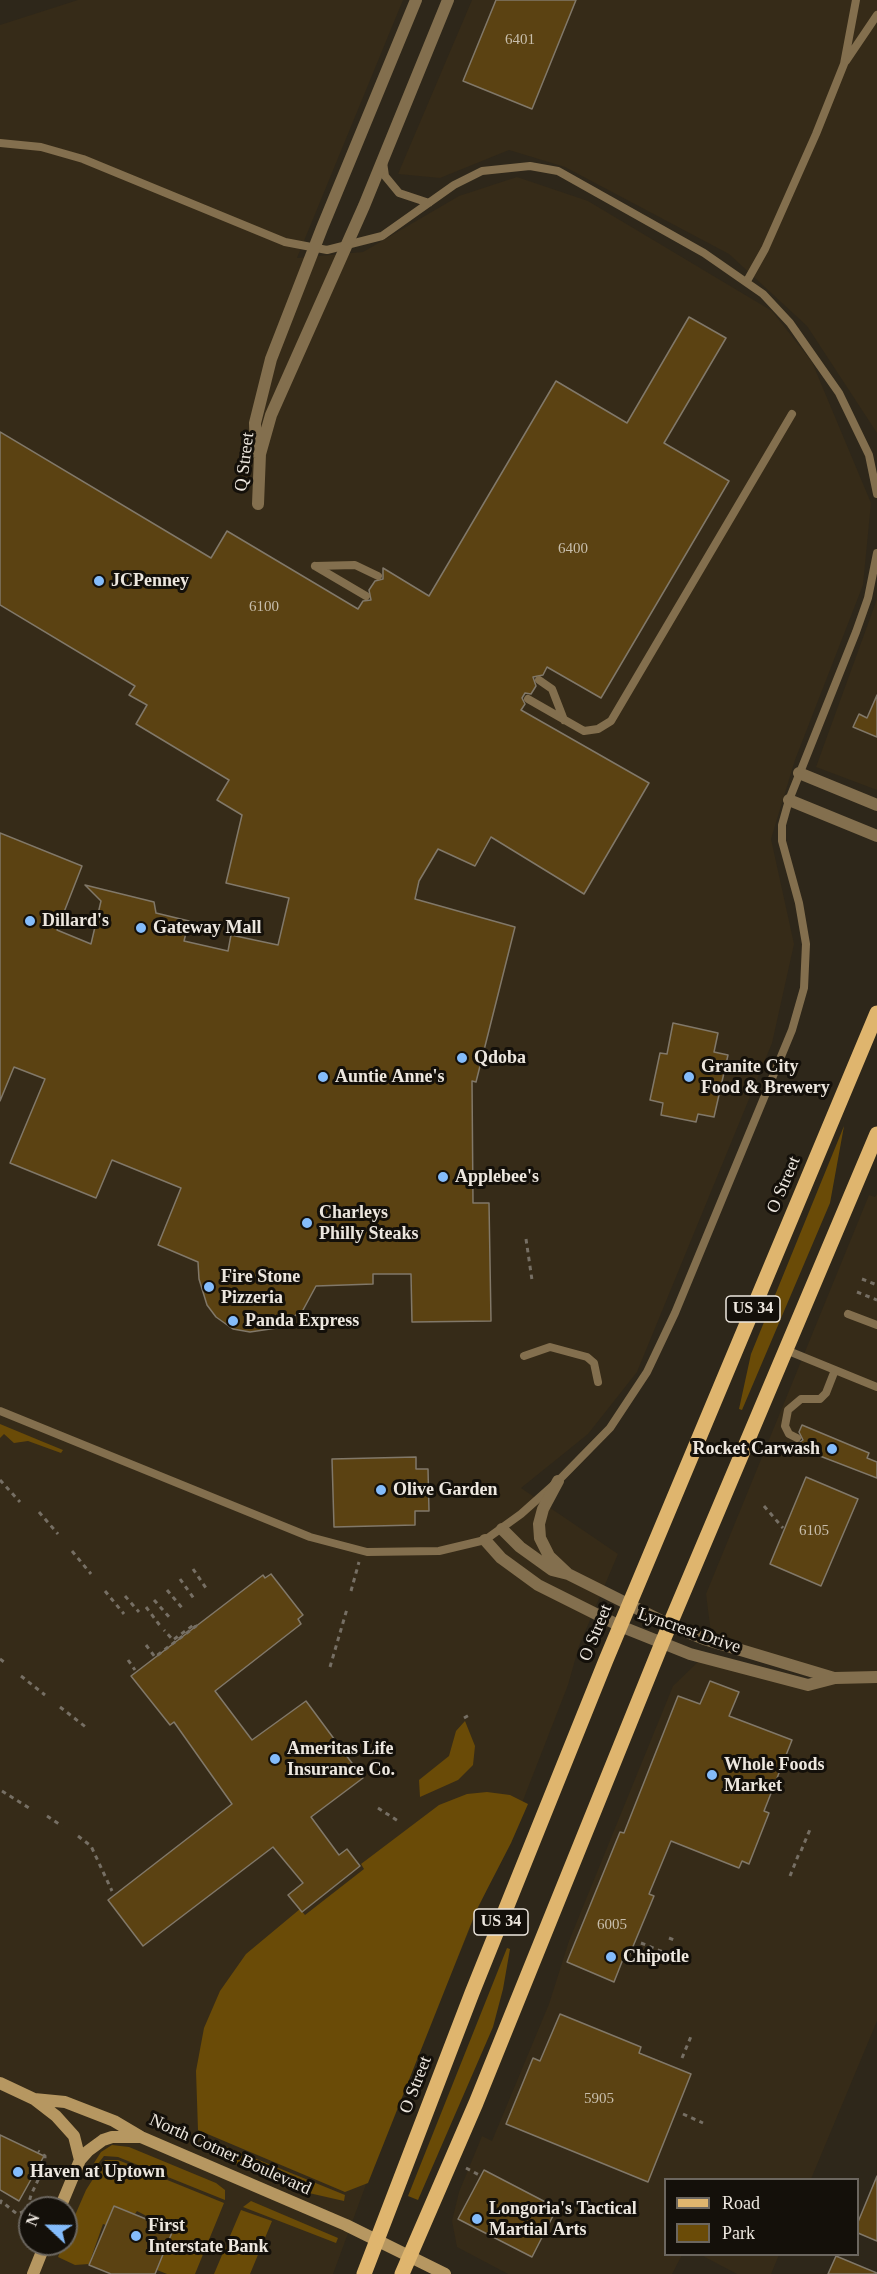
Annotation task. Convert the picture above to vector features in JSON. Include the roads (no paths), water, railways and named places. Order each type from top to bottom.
[{"type":"main road","name":"O Street","points":[[364,2274],[472,1993],[620,1626],[877,1013]]},
{"type":"main road","name":"US 34","points":[[402,2274],[523,1990],[662,1643],[877,1134]]},
{"type":"main road","name":"North Cotner Boulevard","points":[[0,2083],[34,2099],[71,2132],[80,2160]]},
{"type":"main road","name":"North Cotner Boulevard","points":[[34,2099],[65,2102],[114,2121],[141,2136],[410,2255],[445,2274]]},
{"type":"main road","points":[[65,2196],[80,2160],[103,2140],[112,2137],[141,2136]]},
{"type":"main road","points":[[33,2274],[40,2256]]},
{"type":"street","name":"Q Street","points":[[416,0],[314,249],[272,359],[255,423],[258,504],[260,453],[271,415],[346,246],[448,0]]},
{"type":"street","points":[[799,773],[877,806]]},
{"type":"street","points":[[789,800],[877,836]]},
{"type":"street","points":[[558,1481],[543,1509],[539,1524],[540,1538],[549,1556],[568,1574]]},
{"type":"street","name":"Lyncrest Drive","points":[[502,1529],[537,1561],[552,1570],[568,1574],[670,1625],[704,1639],[835,1678]]},
{"type":"street","name":"Lyncrest Drive","points":[[485,1540],[501,1558],[538,1585],[620,1626],[702,1658],[808,1684],[835,1678],[877,1677]]},
{"type":"lane","points":[[747,280],[765,249],[812,144],[844,64],[856,0]]},
{"type":"lane","points":[[844,64],[877,15]]},
{"type":"lane","points":[[0,143],[41,147],[83,159],[285,242],[314,249],[346,246],[381,236],[400,226],[454,185],[482,171],[523,166],[544,167],[587,186],[747,280],[790,323],[839,393],[869,455],[877,494]]},
{"type":"lane","points":[[383,158],[385,176],[389,185],[406,198],[429,202]]},
{"type":"lane","points":[[528,699],[584,731],[598,729],[611,721],[792,414]]},
{"type":"lane","points":[[0,1412],[294,1531],[347,1549],[367,1552],[418,1553],[461,1547],[485,1540],[502,1529],[558,1481],[610,1428],[647,1372],[686,1287],[792,1030],[804,988],[806,960],[804,924],[782,841],[782,825],[799,773],[868,598],[877,553]]},
{"type":"lane","points":[[366,596],[315,566],[355,565],[378,576]]},
{"type":"lane","points":[[539,680],[552,689],[564,720]]},
{"type":"lane","points":[[848,1314],[877,1325]]},
{"type":"lane","points":[[524,1356],[550,1347],[588,1357],[594,1363],[598,1382]]},
{"type":"lane","points":[[786,1350],[877,1387]]},
{"type":"lane","points":[[797,1438],[789,1434],[785,1426],[788,1410],[796,1400],[820,1399],[826,1393],[835,1370]]},
{"type":"place","name":"JCPenney","points":[[99,581]]},
{"type":"place","name":"Dillard's","points":[[30,921]]},
{"type":"place","name":"Gateway Mall","points":[[141,928]]},
{"type":"place","name":"Qdoba","points":[[462,1058]]},
{"type":"place","name":"Auntie Anne's","points":[[323,1077]]},
{"type":"place","name":"Granite City Food & Brewery","points":[[689,1077]]},
{"type":"place","name":"Applebee's","points":[[443,1177]]},
{"type":"place","name":"Charleys Philly Steaks","points":[[307,1223]]},
{"type":"place","name":"Fire Stone Pizzeria","points":[[209,1287]]},
{"type":"place","name":"Panda Express","points":[[233,1321]]},
{"type":"place","name":"Rocket Carwash","points":[[832,1449]]},
{"type":"place","name":"Olive Garden","points":[[381,1490]]},
{"type":"place","name":"Ameritas Life Insurance Co.","points":[[275,1759]]},
{"type":"place","name":"Whole Foods Market","points":[[712,1775]]},
{"type":"place","name":"Chipotle","points":[[611,1957]]},
{"type":"place","name":"Haven at Uptown","points":[[18,2172]]},
{"type":"place","name":"Longoria's Tactical Martial Arts","points":[[477,2219]]},
{"type":"place","name":"First Interstate Bank","points":[[136,2236]]}]
